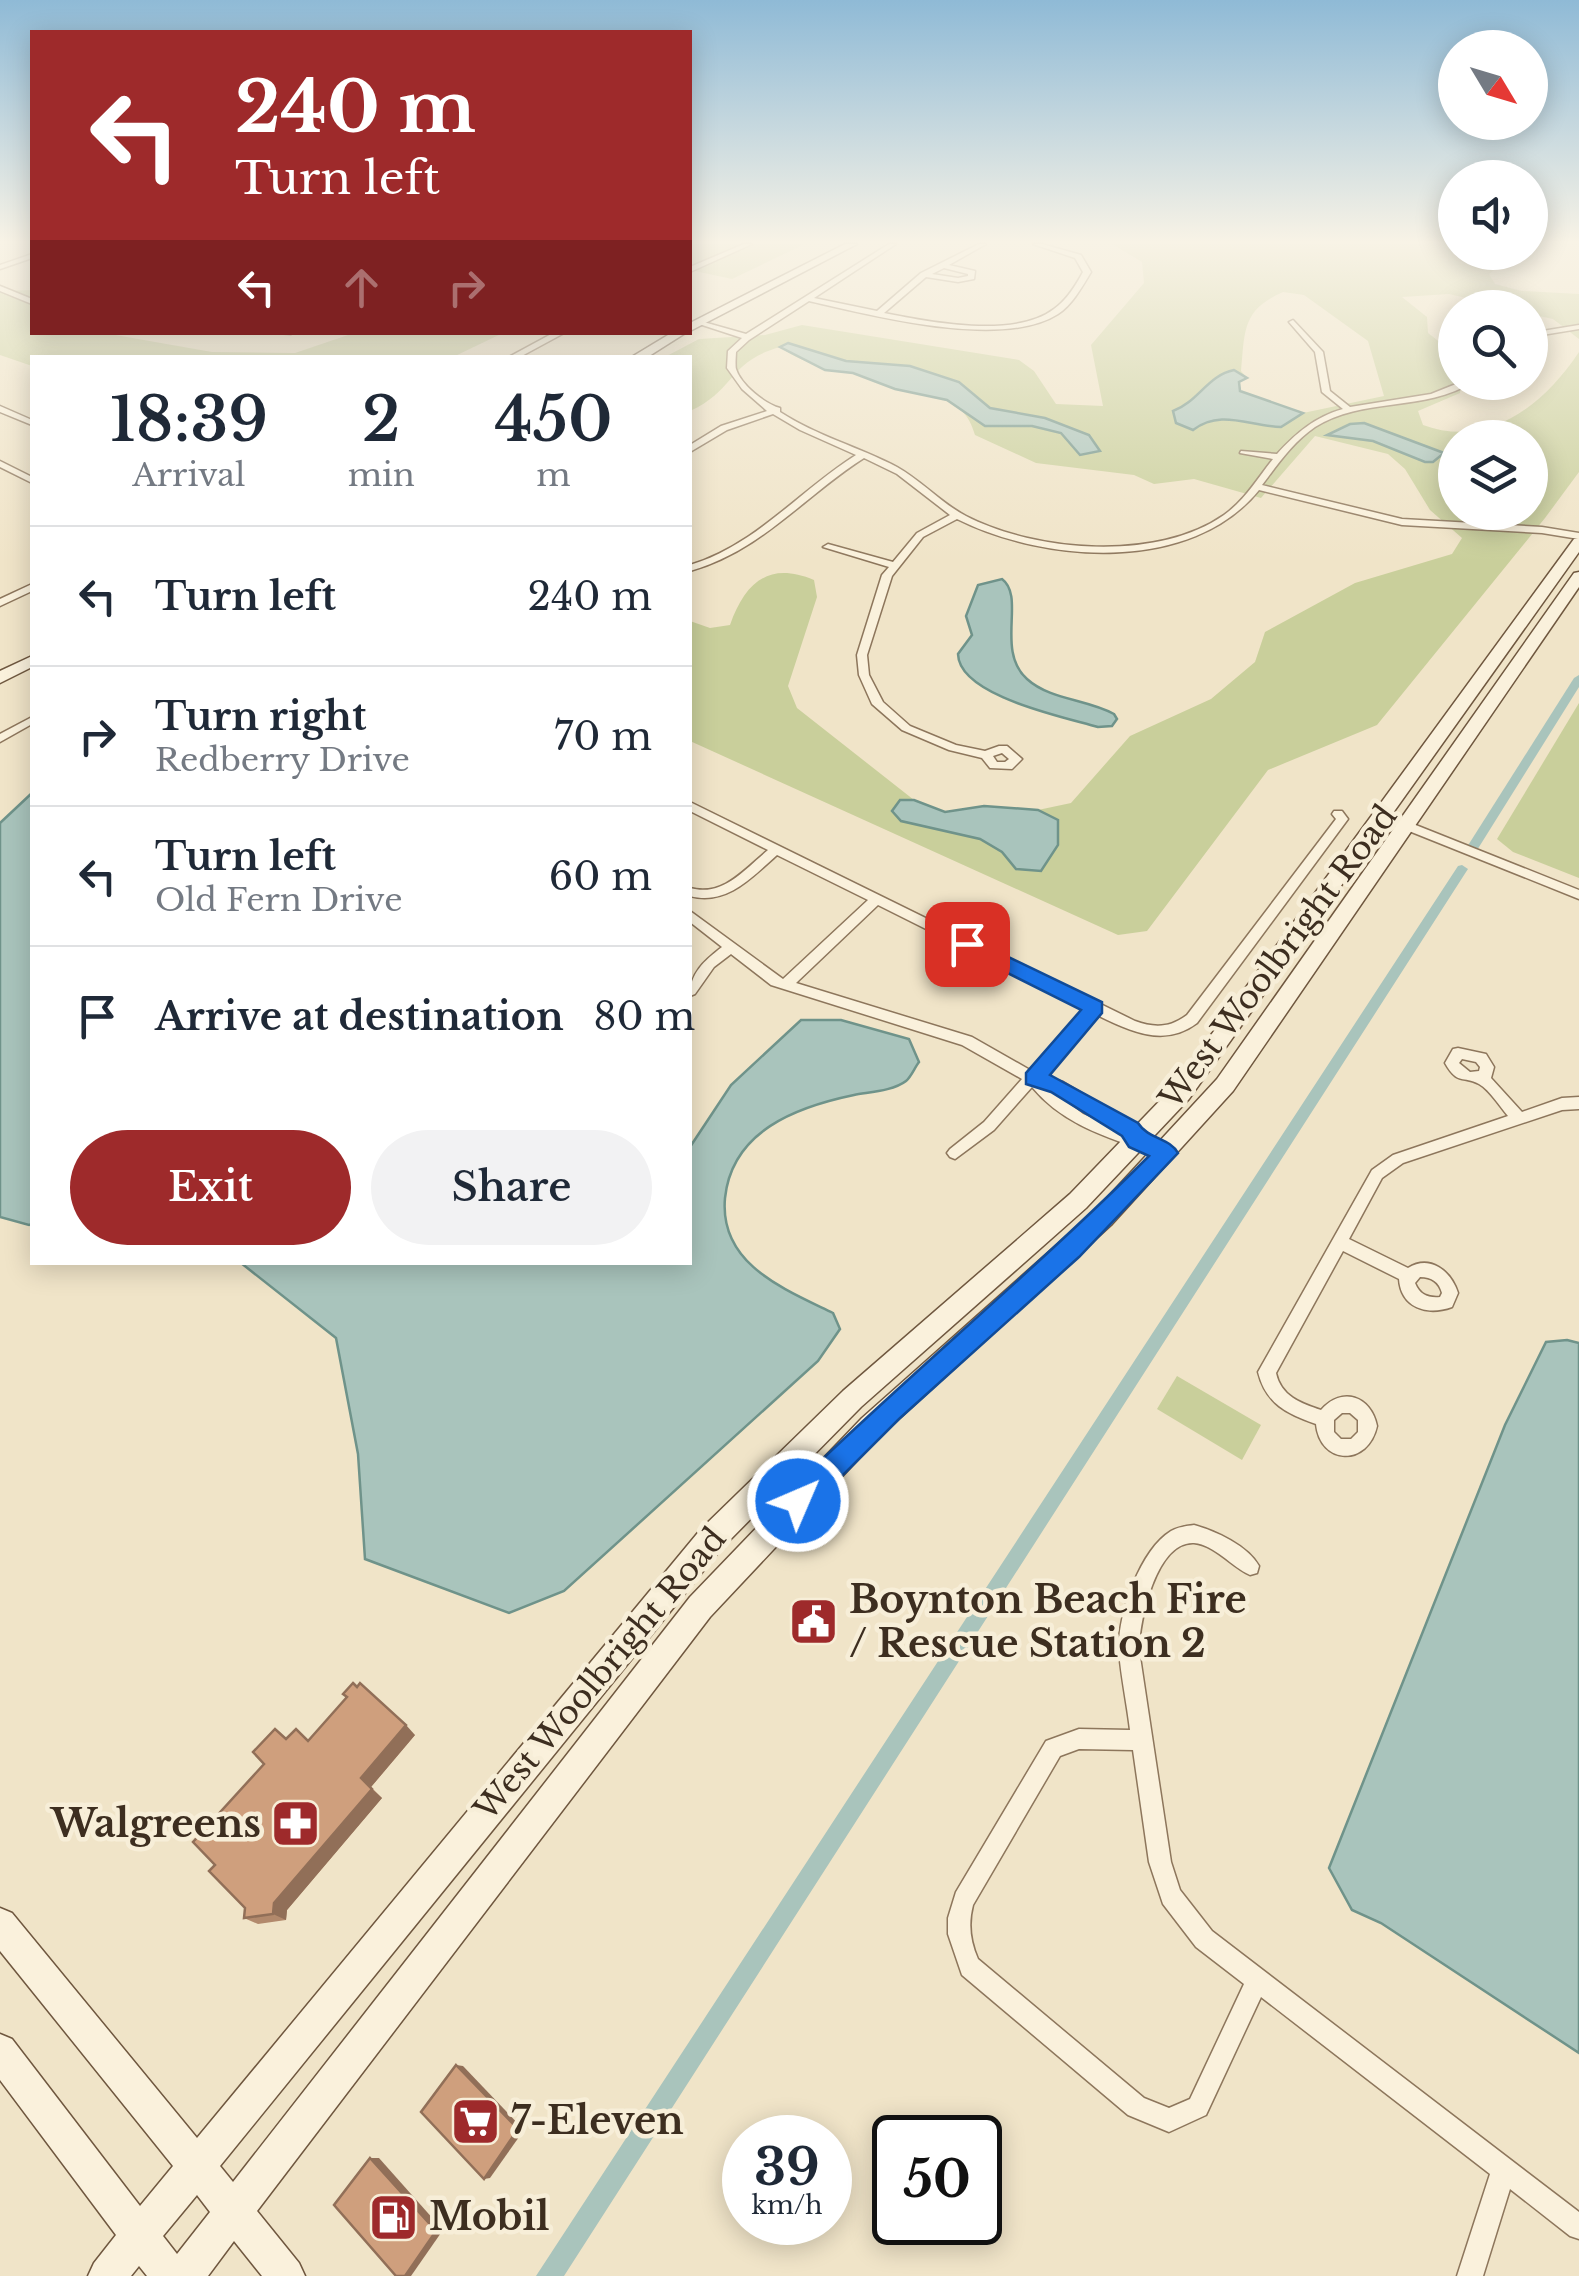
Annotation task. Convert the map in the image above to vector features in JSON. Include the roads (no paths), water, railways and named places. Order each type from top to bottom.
[{"type":"main road","name":"West Woolbright Road","points":[[184,2276],[700,1608],[872,1428],[1070,1250],[1152,1147],[1219,1045],[1578,541]]},
{"type":"main road","name":"West Woolbright Road","points":[[107,2276],[594,1676],[711,1539],[852,1399],[1048,1229],[1152,1147],[1248,1055],[1579,576]]},
{"type":"main road","points":[[0,678],[30,662]]},
{"type":"main road","points":[[0,1924],[286,2276]]},
{"type":"main road","points":[[0,2051],[170,2276]]},
{"type":"street","points":[[733,350],[731,368],[809,433],[911,479],[958,515],[999,533],[1056,546],[1145,546],[1181,539],[1217,524],[1317,423],[1350,411],[1438,394]]},
{"type":"street","points":[[1317,350],[1326,392],[1350,411]]},
{"type":"street","points":[[0,409],[30,421]]},
{"type":"street","points":[[692,447],[733,424],[777,410]]},
{"type":"street","points":[[1244,453],[1280,457]]},
{"type":"street","points":[[692,567],[747,544],[816,484],[862,456]]},
{"type":"street","points":[[0,464],[30,479]]},
{"type":"street","points":[[1256,486],[1402,522],[1542,530],[1578,541]]},
{"type":"street","points":[[958,515],[920,535],[894,564],[880,590],[862,655],[869,689],[878,704],[906,728],[940,744],[986,755]]},
{"type":"street","points":[[828,547],[894,564]]},
{"type":"street","points":[[0,603],[30,588]]},
{"type":"street","points":[[0,739],[30,721]]},
{"type":"street","points":[[692,807],[1150,1032],[1186,1024],[1342,819],[1338,814]]},
{"type":"street","points":[[1383,816],[1579,896]]},
{"type":"street","points":[[692,893],[703,898],[720,895],[776,848]]},
{"type":"street","points":[[786,984],[877,899]]},
{"type":"street","points":[[692,918],[761,974],[937,1029],[987,1050],[1034,1078],[1050,1100],[1108,1136],[1152,1147]]},
{"type":"street","points":[[692,988],[730,946]]},
{"type":"street","points":[[955,1153],[989,1126],[1095,1008]]},
{"type":"street","points":[[1481,1077],[1519,1118]]},
{"type":"street","points":[[1322,1418],[1281,1401],[1268,1382],[1270,1363],[1378,1174],[1390,1162],[1562,1104],[1579,1103]]},
{"type":"street","points":[[1339,1240],[1408,1276]]},
{"type":"street","points":[[1250,1566],[1194,1534],[1171,1541],[1128,1622],[1160,1862],[1171,1896],[1191,1926],[1257,1980],[1579,2226]]},
{"type":"street","points":[[1142,1740],[1079,1739],[1053,1748],[964,1900],[958,1915],[961,1950],[970,1967],[1136,2107],[1169,2120],[1198,2106],[1257,1980]]},
{"type":"street","points":[[1470,2276],[1504,2169]]},
{"type":"water","points":[[786,350],[811,350],[846,361],[910,366],[959,382],[990,408],[1045,418],[1089,435],[1100,451],[1080,455],[1061,433],[1032,426],[985,426],[947,400],[895,389],[853,373],[825,370]]},
{"type":"water","points":[[1234,370],[1247,378],[1239,382],[1240,391],[1303,413],[1281,427],[1224,420],[1193,430],[1176,423],[1173,411],[1217,377]]},
{"type":"water","points":[[1364,423],[1438,451],[1438,458],[1425,462],[1373,441],[1327,435],[1350,424]]},
{"type":"water","points":[[1002,579],[1012,598],[1011,639],[1018,667],[1027,679],[1046,691],[1114,714],[1117,719],[1112,726],[1098,727],[1039,711],[994,693],[963,669],[958,654],[972,635],[966,616],[978,585]]},
{"type":"water","points":[[30,795],[29,1225],[0,1217],[0,823]]},
{"type":"water","points":[[900,800],[914,800],[945,812],[984,806],[1038,810],[1058,820],[1058,845],[1041,871],[1016,869],[1002,852],[980,839],[901,821],[892,811]]},
{"type":"water","points":[[801,1020],[841,1020],[909,1039],[919,1062],[901,1084],[810,1107],[770,1126],[740,1155],[730,1175],[726,1221],[732,1240],[744,1257],[776,1283],[833,1313],[840,1329],[818,1361],[564,1591],[509,1613],[365,1559],[358,1454],[336,1338],[244,1265],[692,1265],[692,1144],[731,1085]]},
{"type":"water","points":[[1546,1342],[1579,1343],[1579,2053],[1381,1923],[1352,1910],[1329,1868],[1505,1425]]},
{"type":"waterway","points":[[1473,847],[1579,678]]},
{"type":"waterway","points":[[549,2276],[1462,869]]},
{"type":"place","name":"Boynton Beach Fire / Rescue Station 2","points":[[814,1622]]},
{"type":"place","name":"Walgreens","points":[[296,1824]]},
{"type":"place","name":"7-Eleven","points":[[476,2121]]},
{"type":"place","name":"Mobil","points":[[394,2217]]}]
